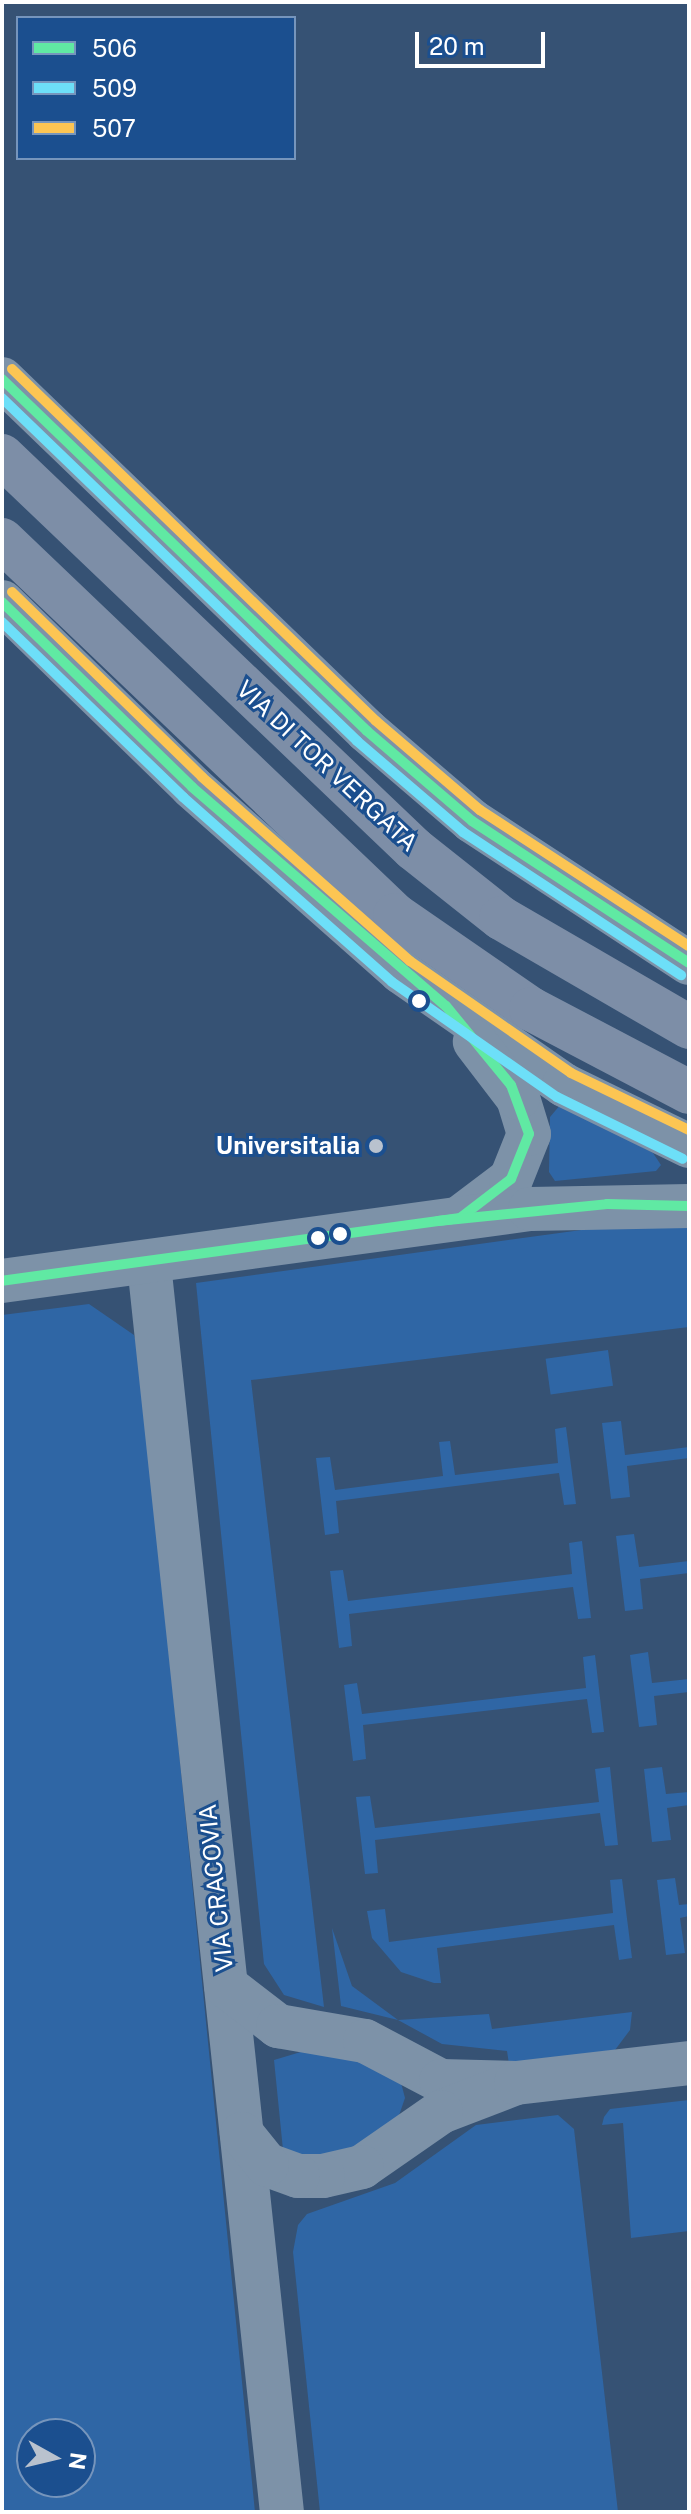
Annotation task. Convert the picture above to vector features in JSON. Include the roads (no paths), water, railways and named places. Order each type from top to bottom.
[{"type":"main road","name":"VIA DI TOR VERGATA","points":[[2,456],[434,866],[525,934],[689,1027]]},
{"type":"main road","points":[[2,540],[395,915],[531,1009],[689,1092]]},
{"type":"street","points":[[2,379],[367,731],[472,821],[689,963]]},
{"type":"street","points":[[2,602],[204,797],[446,1006],[564,1085],[689,1146]]},
{"type":"street","points":[[446,1006],[511,1085],[529,1134],[511,1179],[460,1218]]},
{"type":"street","points":[[2,1281],[149,1264],[460,1218],[607,1204],[689,1206]]},
{"type":"street","name":"VIA CRACOVIA","points":[[149,1264],[282,2512]]},
{"type":"street","points":[[226,1986],[268,2022],[365,2041],[441,2081],[516,2083],[689,2063]]},
{"type":"street","points":[[237,2087],[244,2067],[270,2043],[320,2033]]},
{"type":"street","points":[[242,2134],[267,2165],[298,2176],[323,2176],[362,2167],[441,2112],[516,2083]]},
{"type":"street","points":[[254,2250],[268,2210],[323,2176]]},
{"type":"place","name":"Universitalia","points":[[376,1146]]}]
